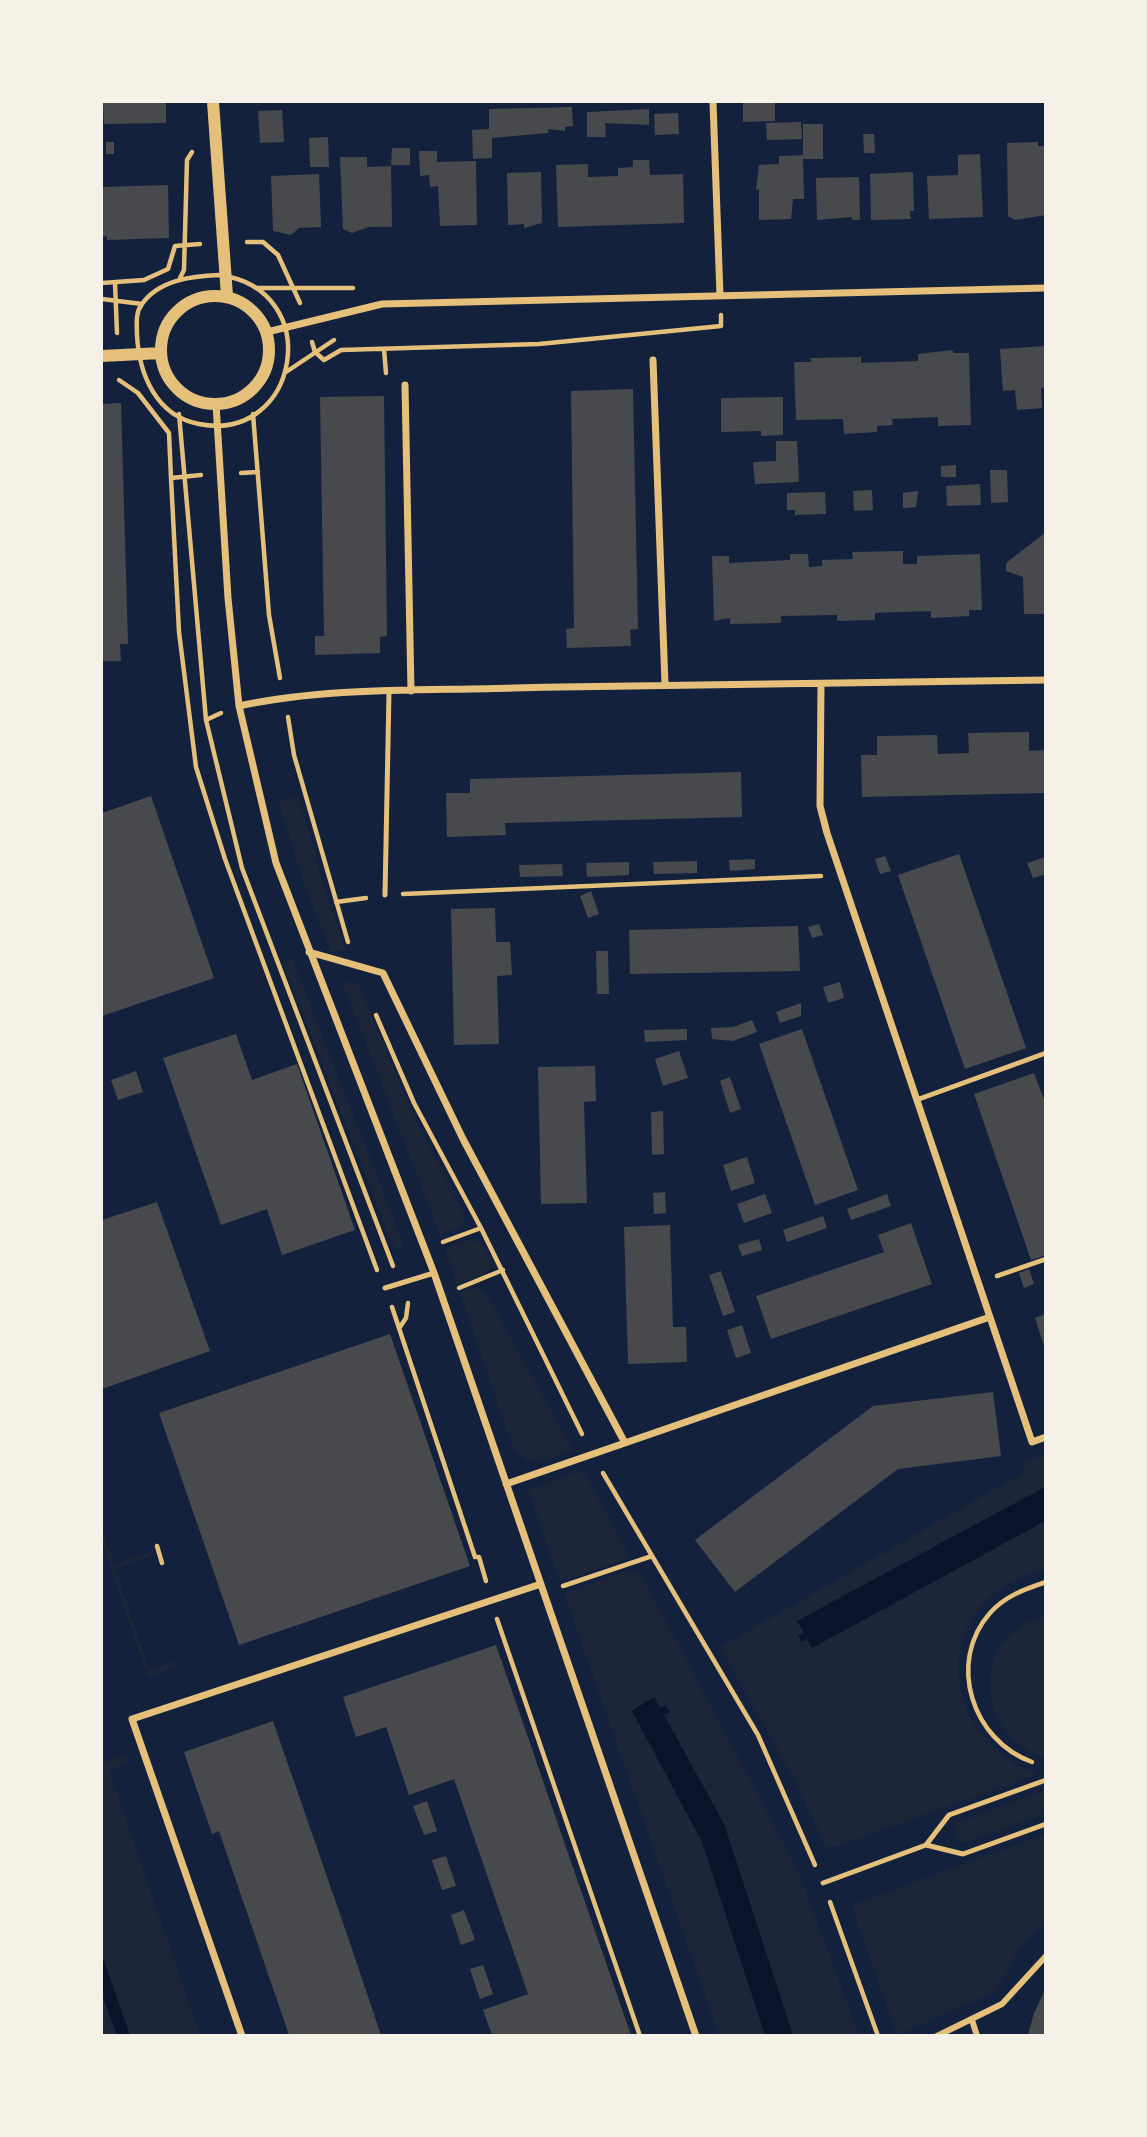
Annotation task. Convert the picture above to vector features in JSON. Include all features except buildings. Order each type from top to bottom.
[{"type":"street","points":[[213,102],[227,296]]},
{"type":"street","points":[[713,102],[720,295]]},
{"type":"street","points":[[267,332],[382,304],[1045,288]]},
{"type":"street","points":[[227,296],[252,309],[267,332],[269,358],[260,381],[241,398],[216,404],[197,401],[180,391],[167,375],[162,354],[165,331],[179,309],[201,297],[227,296]]},
{"type":"street","points":[[102,356],[162,354]]},
{"type":"street","points":[[653,360],[664,684]]},
{"type":"street","points":[[405,385],[411,691]]},
{"type":"street","points":[[216,404],[230,633],[239,706],[276,863],[442,1295],[696,2035]]},
{"type":"street","points":[[239,706],[284,696],[411,691],[664,684],[1045,680]]},
{"type":"street","points":[[821,684],[820,806],[1032,1442],[1045,1437]]},
{"type":"street","points":[[309,952],[383,973],[463,1139],[625,1443]]},
{"type":"street","points":[[506,1484],[990,1317]]},
{"type":"street","points":[[242,2035],[132,1719],[541,1584]]},
{"type":"street","points":[[937,2035],[1002,2004],[1045,1956]]},
{"type":"street","points":[[972,2020],[977,2035]]},
{"type":"lane","points":[[385,895],[389,692]]},
{"type":"lane","points":[[919,1099],[1045,1053]]},
{"type":"lane","points":[[385,1288],[434,1273]]},
{"type":"lane","points":[[823,1883],[926,1845],[949,1815],[1045,1780]]},
{"type":"lane","points":[[926,1845],[963,1854],[1045,1824]]},
{"type":"path","points":[[180,278],[239,278],[257,288],[272,302],[286,329],[289,365],[279,388],[266,405],[253,414],[218,425],[199,424],[166,406],[153,394],[144,376],[139,354],[136,316],[142,304],[180,278],[184,270],[187,159],[214,124]]},
{"type":"path","points":[[115,283],[119,380],[138,393],[169,433],[179,632],[196,767],[266,971],[400,1328],[640,2035]]},
{"type":"path","points":[[257,288],[349,286],[382,304]]},
{"type":"path","points":[[315,352],[324,360],[341,350],[539,344],[721,326],[720,295]]},
{"type":"path","points":[[103,301],[142,304]]},
{"type":"path","points":[[384,349],[386,373]]},
{"type":"path","points":[[253,414],[269,615],[294,755],[354,965],[414,1103],[503,1270],[592,1454],[758,1735],[823,1883],[878,2035]]},
{"type":"path","points":[[171,478],[185,476]]},
{"type":"path","points":[[336,902],[385,895],[841,875]]},
{"type":"path","points":[[980,1282],[1045,1259]]},
{"type":"path","points":[[442,1295],[503,1270]]},
{"type":"path","points":[[400,1328],[406,1318],[408,1302]]},
{"type":"path","points":[[157,1546],[162,1563]]},
{"type":"path","points":[[544,1593],[652,1556]]},
{"type":"path","points":[[1035,1764],[1015,1756],[989,1735],[973,1707],[968,1674],[974,1642],[990,1614],[1016,1593],[1045,1582]]},
{"type":"shaded area","points":[[299,797],[326,894],[346,950],[331,952],[303,882],[279,802]]},
{"type":"shaded area","points":[[292,959],[392,1214],[403,1245],[401,1248],[397,1249],[391,1241],[283,962]]},
{"type":"shaded area","points":[[347,982],[359,985],[411,1110],[465,1216],[461,1227],[440,1235],[343,984]]},
{"type":"shaded area","points":[[469,1240],[481,1244],[491,1260],[490,1268],[484,1275],[457,1284],[445,1248]]},
{"type":"shaded area","points":[[477,1288],[485,1292],[573,1450],[549,1459],[534,1461],[526,1459],[513,1448],[460,1293]]},
{"type":"shaded area","points":[[1045,1455],[1045,1487],[797,1621],[804,1633],[799,1637],[802,1642],[807,1639],[812,1648],[1045,1521],[1045,1570],[1008,1584],[981,1607],[964,1635],[959,1667],[963,1699],[978,1729],[1003,1755],[1038,1774],[835,1847],[826,1846],[794,1779],[720,1647],[1025,1472],[1022,1462]]},
{"type":"shaded area","points":[[583,1470],[629,1555],[624,1560],[560,1582],[528,1490]]},
{"type":"shaded area","points":[[1045,1487],[1045,1521],[812,1648],[807,1639],[802,1642],[798,1636],[804,1633],[797,1621]]},
{"type":"shaded area","points":[[102,1530],[114,1564],[153,1551],[154,1555],[115,1569],[149,1669],[177,1660],[179,1666],[147,1675],[102,1541]]},
{"type":"shaded area","points":[[631,1570],[641,1574],[799,1873],[859,2035],[793,2035],[724,1824],[664,1715],[669,1712],[660,1709],[655,1697],[632,1711],[702,1842],[765,2035],[719,2035],[564,1593]]},
{"type":"shaded area","points":[[1046,1617],[1045,1757],[1022,1746],[1004,1729],[994,1708],[990,1685],[993,1663],[1003,1642],[1021,1627]]},
{"type":"shaded area","points":[[654,1697],[660,1708],[665,1705],[670,1712],[664,1715],[724,1824],[793,2035],[765,2035],[702,1842],[632,1711]]},
{"type":"shaded area","points":[[126,1755],[129,1762],[109,1770],[200,2035],[102,2035],[102,1763]]},
{"type":"shaded area","points":[[1045,1791],[1045,1814],[967,1842],[959,1841],[955,1835],[956,1823]]},
{"type":"shaded area","points":[[1045,1834],[1045,1920],[1020,1948],[995,1992],[897,2035],[853,1910],[855,1904]]},
{"type":"shaded area","points":[[102,1955],[130,2035],[117,2035],[102,1995]]}]
